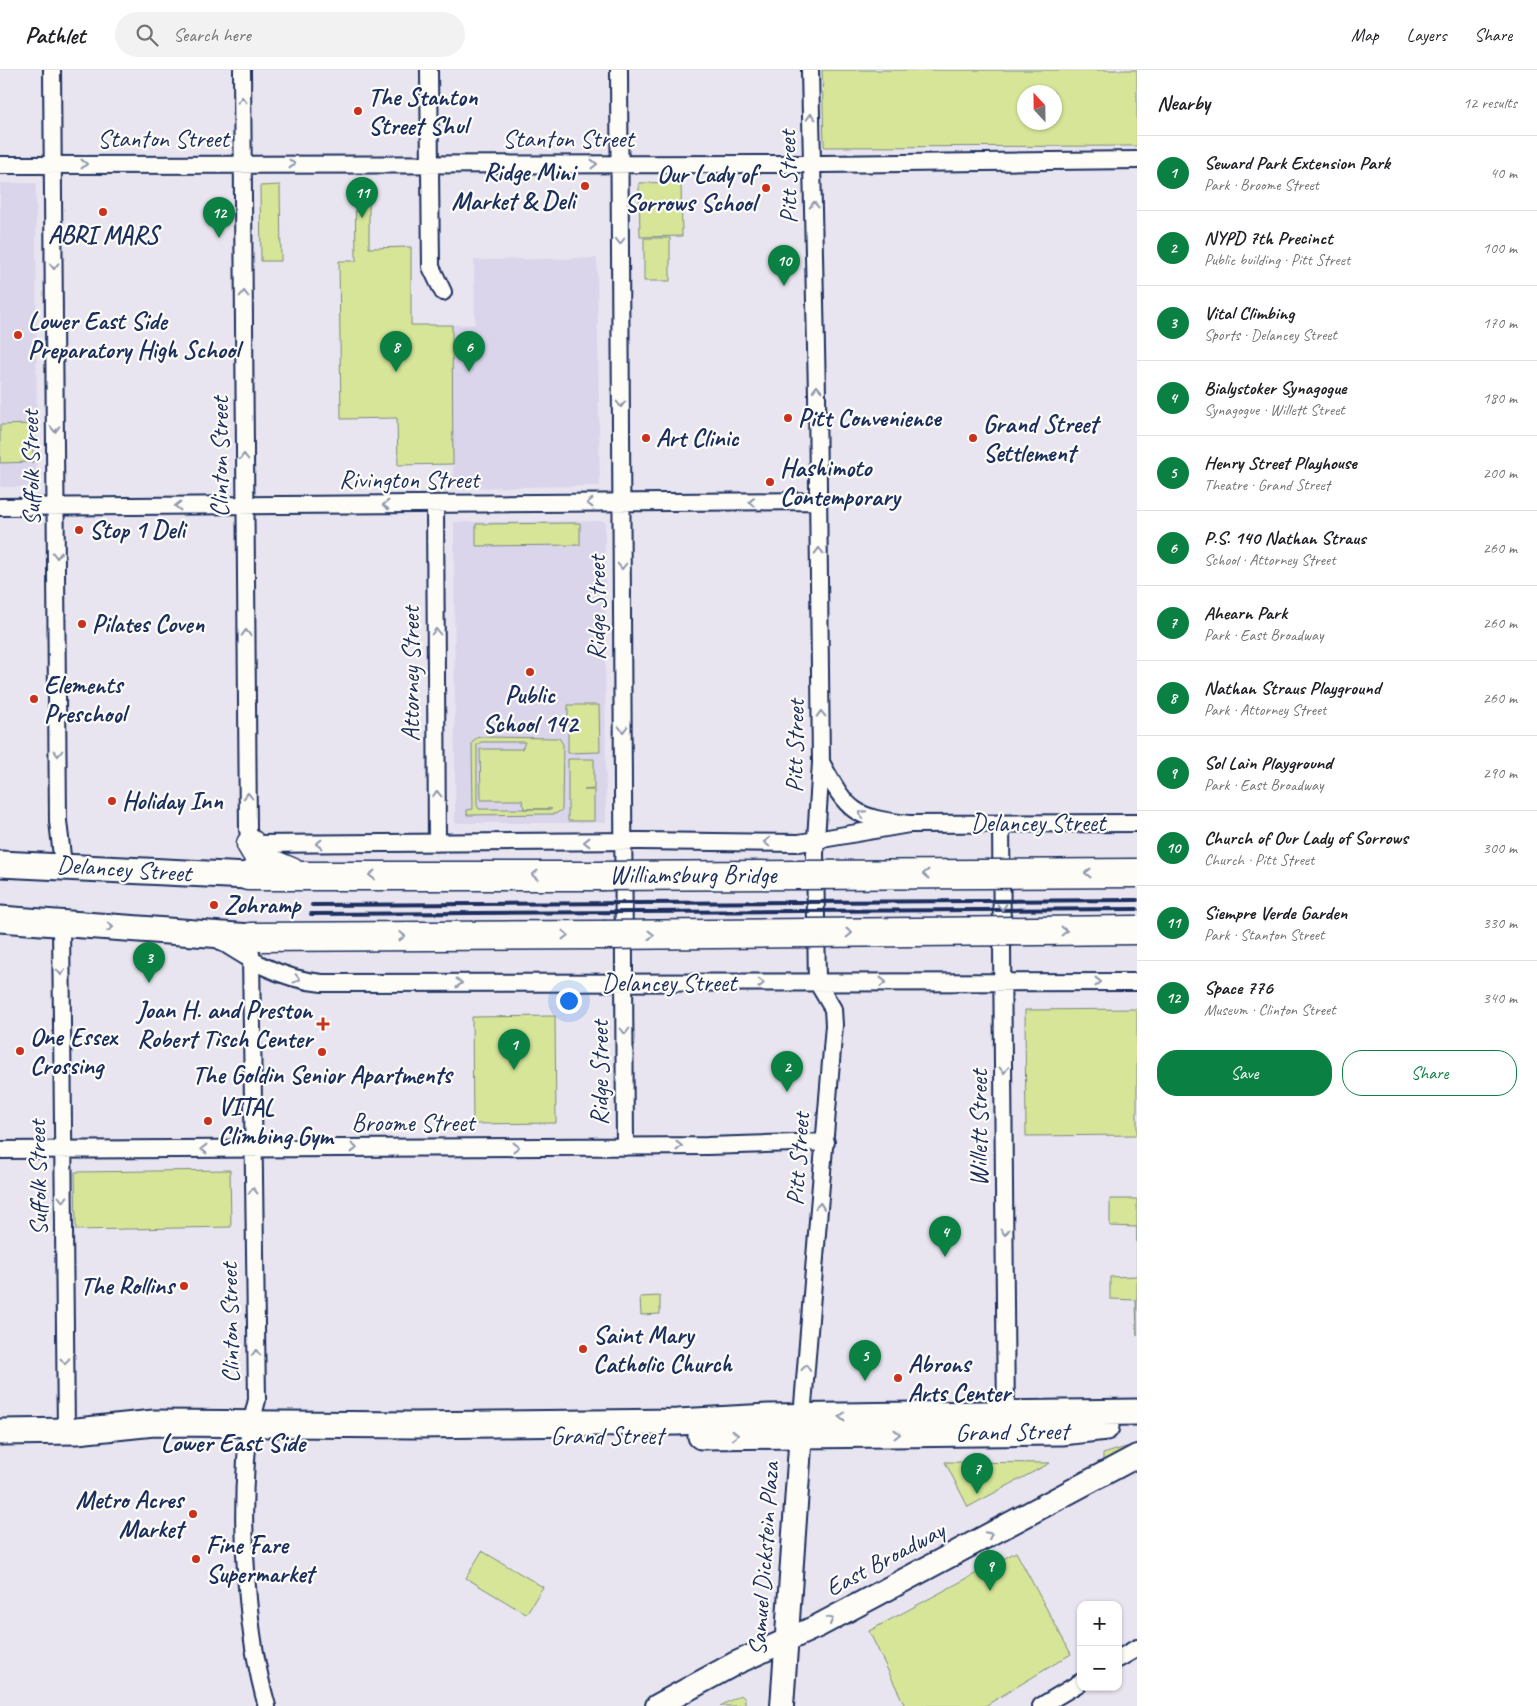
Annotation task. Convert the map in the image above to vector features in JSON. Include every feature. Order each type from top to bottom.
[{"type":"highway","points":[[251,844],[260,859],[299,875]]},
{"type":"highway","name":"Williamsburg Bridge","points":[[248,876],[1137,873]]},
{"type":"highway","points":[[251,949],[602,935],[1137,930]]},
{"type":"main road","name":"Delancey Street","points":[[0,864],[63,865],[248,876]]},
{"type":"main road","name":"Delancey Street","points":[[0,919],[212,935],[251,949]]},
{"type":"main road","name":"Grand Street","points":[[0,1432],[71,1431],[154,1423],[250,1430],[416,1425],[678,1422],[739,1417],[802,1426],[1006,1424],[1137,1412]]},
{"type":"main road","name":"Grand Street","points":[[1006,1424],[1062,1432],[1137,1423]]},
{"type":"main road","name":"Samuel Dickstein Plaza","points":[[782,1706],[802,1426]]},
{"type":"main road","name":"East Broadway","points":[[667,1704],[736,1663],[818,1626],[1137,1456]]},
{"type":"street","name":"Suffolk Street","points":[[52,70],[58,821],[63,865]]},
{"type":"street","name":"Clinton Street","points":[[242,70],[248,830],[251,844]]},
{"type":"street","points":[[429,70],[432,267],[443,292]]},
{"type":"street","name":"Ridge Street","points":[[619,70],[625,1147]]},
{"type":"street","name":"Pitt Street","points":[[802,1426],[834,1025],[833,1008],[817,982],[816,841],[821,763],[810,70]]},
{"type":"street","name":"Stanton Street","points":[[0,166],[812,164],[1137,160]]},
{"type":"street","name":"Rivington Street","points":[[0,507],[818,501]]},
{"type":"street","name":"Attorney Street","points":[[435,504],[437,843]]},
{"type":"street","name":"Delancey Street","points":[[821,763],[840,797],[855,811],[876,820],[909,824],[1137,823]]},
{"type":"street","name":"Delancey Street","points":[[251,844],[816,841],[909,824]]},
{"type":"street","name":"Willett Street","points":[[1001,824],[1006,1424]]},
{"type":"street","name":"Suffolk Street","points":[[61,924],[62,1150],[71,1431]]},
{"type":"street","name":"Clinton Street","points":[[251,949],[256,1400],[250,1430],[246,1485],[248,1590],[253,1639],[268,1706]]},
{"type":"street","name":"Delancey Street","points":[[251,949],[286,976],[322,982],[1137,982]]},
{"type":"street","name":"Broome Street","points":[[0,1150],[625,1147],[826,1142]]},
{"type":"street","points":[[1122,1657],[1137,1648]]},
{"type":"street","points":[[1041,1706],[1077,1684]]},
{"type":"shaded area","name":"Lower East Side Preparatory High School","points":[[0,183],[36,183],[37,487],[0,487]]},
{"type":"shaded area","points":[[597,258],[600,486],[454,488],[453,464],[398,465],[397,418],[341,419],[339,261],[411,260],[411,325],[452,325],[475,324],[474,260]]},
{"type":"shaded area","name":"Public School 142","points":[[605,521],[606,823],[455,823],[454,522]]},
{"type":"green space","points":[[822,70],[1137,70],[1137,146],[824,147]]},
{"type":"green space","points":[[681,182],[682,236],[640,237],[639,183]]},
{"type":"green space","points":[[355,183],[369,183],[369,248],[411,247],[411,325],[452,325],[453,464],[398,465],[397,418],[341,419],[339,261],[356,261]]},
{"type":"green space","points":[[280,185],[281,261],[261,261],[260,186]]},
{"type":"green space","points":[[644,238],[670,238],[670,281],[644,281]]},
{"type":"green space","points":[[32,424],[33,462],[0,463],[0,425]]},
{"type":"green space","points":[[580,523],[580,545],[476,546],[476,524]]},
{"type":"green space","points":[[568,705],[599,705],[600,752],[568,753]]},
{"type":"green space","points":[[476,738],[559,738],[563,744],[562,810],[555,814],[467,815],[467,810],[473,809],[472,743]],"holes":[[[481,742],[525,742],[522,749],[480,749],[481,800],[522,800],[524,809],[479,809],[477,805],[477,745]]]},
{"type":"green space","points":[[568,759],[594,759],[594,789],[584,790],[594,790],[594,821],[568,821]]},
{"type":"green space","points":[[1137,1009],[1137,1135],[1026,1136],[1025,1010]]},
{"type":"green space","points":[[555,1016],[556,1123],[473,1124],[472,1017]]},
{"type":"green space","points":[[230,1170],[231,1227],[76,1230],[75,1172]]},
{"type":"green space","points":[[1110,1199],[1137,1199],[1137,1227],[1110,1226]]},
{"type":"green space","points":[[1137,1276],[1137,1336],[1136,1300],[1110,1299],[1110,1277]]},
{"type":"green space","points":[[660,1296],[660,1314],[641,1315],[640,1297]]},
{"type":"green space","points":[[1136,1444],[1137,1446],[1103,1464],[1103,1454]]},
{"type":"green space","points":[[945,1462],[1050,1463],[968,1507]]},
{"type":"green space","points":[[482,1551],[543,1587],[526,1614],[466,1578]]},
{"type":"green space","points":[[1016,1552],[1071,1654],[985,1706],[905,1706],[869,1631]]},
{"type":"green space","points":[[741,1695],[745,1699],[745,1706],[720,1706]]},
{"type":"railway","points":[[312,905],[1137,900]]},
{"type":"railway","points":[[311,914],[1137,909]]},
{"type":"place","name":"The Stanton Street Shul","points":[[358,111]]},
{"type":"place","name":"Ridge Mini Market & Deli","points":[[585,186]]},
{"type":"place","name":"Our Lady of Sorrows School","points":[[766,188]]},
{"type":"place","name":"ABRI MARS","points":[[103,212]]},
{"type":"place","name":"Siempre Verde Garden","points":[[362,218]]},
{"type":"place","name":"Space 776","points":[[219,238]]},
{"type":"place","name":"Church of Our Lady of Sorrows","points":[[784,286]]},
{"type":"place","name":"Lower East Side Preparatory High School","points":[[18,335]]},
{"type":"place","name":"Nathan Straus Playground","points":[[396,372]]},
{"type":"place","name":"P.S. 140 Nathan Straus","points":[[469,372]]},
{"type":"place","name":"Pitt Convenience","points":[[788,418]]},
{"type":"place","name":"Art Clinic","points":[[646,438]]},
{"type":"place","name":"Grand Street Settlement","points":[[973,438]]},
{"type":"place","name":"Hashimoto Contemporary","points":[[770,482]]},
{"type":"place","name":"Stop 1 Deli","points":[[79,530]]},
{"type":"place","name":"Pilates Coven","points":[[82,624]]},
{"type":"place","name":"Public School 142","points":[[530,672]]},
{"type":"place","name":"Elements Preschool","points":[[34,699]]},
{"type":"place","name":"Holiday Inn","points":[[112,801]]},
{"type":"place","name":"Zohramp","points":[[214,905]]},
{"type":"place","name":"Vital Climbing","points":[[149,983]]},
{"type":"place","name":"Joan H. and Preston Robert Tisch Center","points":[[323,1024]]},
{"type":"place","name":"One Essex Crossing","points":[[20,1051]]},
{"type":"place","name":"The Goldin Senior Apartments","points":[[322,1052]]},
{"type":"place","name":"Seward Park Extension Park","points":[[514,1070]]},
{"type":"place","name":"NYPD 7th Precinct","points":[[787,1092]]},
{"type":"place","name":"VITAL Climbing Gym","points":[[208,1121]]},
{"type":"place","name":"Bialystoker Synagogue","points":[[945,1257]]},
{"type":"place","name":"The Rollins","points":[[184,1286]]},
{"type":"place","name":"Saint Mary Catholic Church","points":[[583,1349]]},
{"type":"place","name":"Abrons Arts Center","points":[[898,1378]]},
{"type":"place","name":"Henry Street Playhouse","points":[[865,1381]]},
{"type":"place","name":"Ahearn Park","points":[[977,1494]]},
{"type":"place","name":"Metro Acres Market","points":[[193,1514]]},
{"type":"place","name":"Fine Fare Supermarket","points":[[196,1559]]},
{"type":"place","name":"Sol Lain Playground","points":[[990,1591]]},
{"type":"district","name":"Lower East Side","points":[[233,1442]]}]
